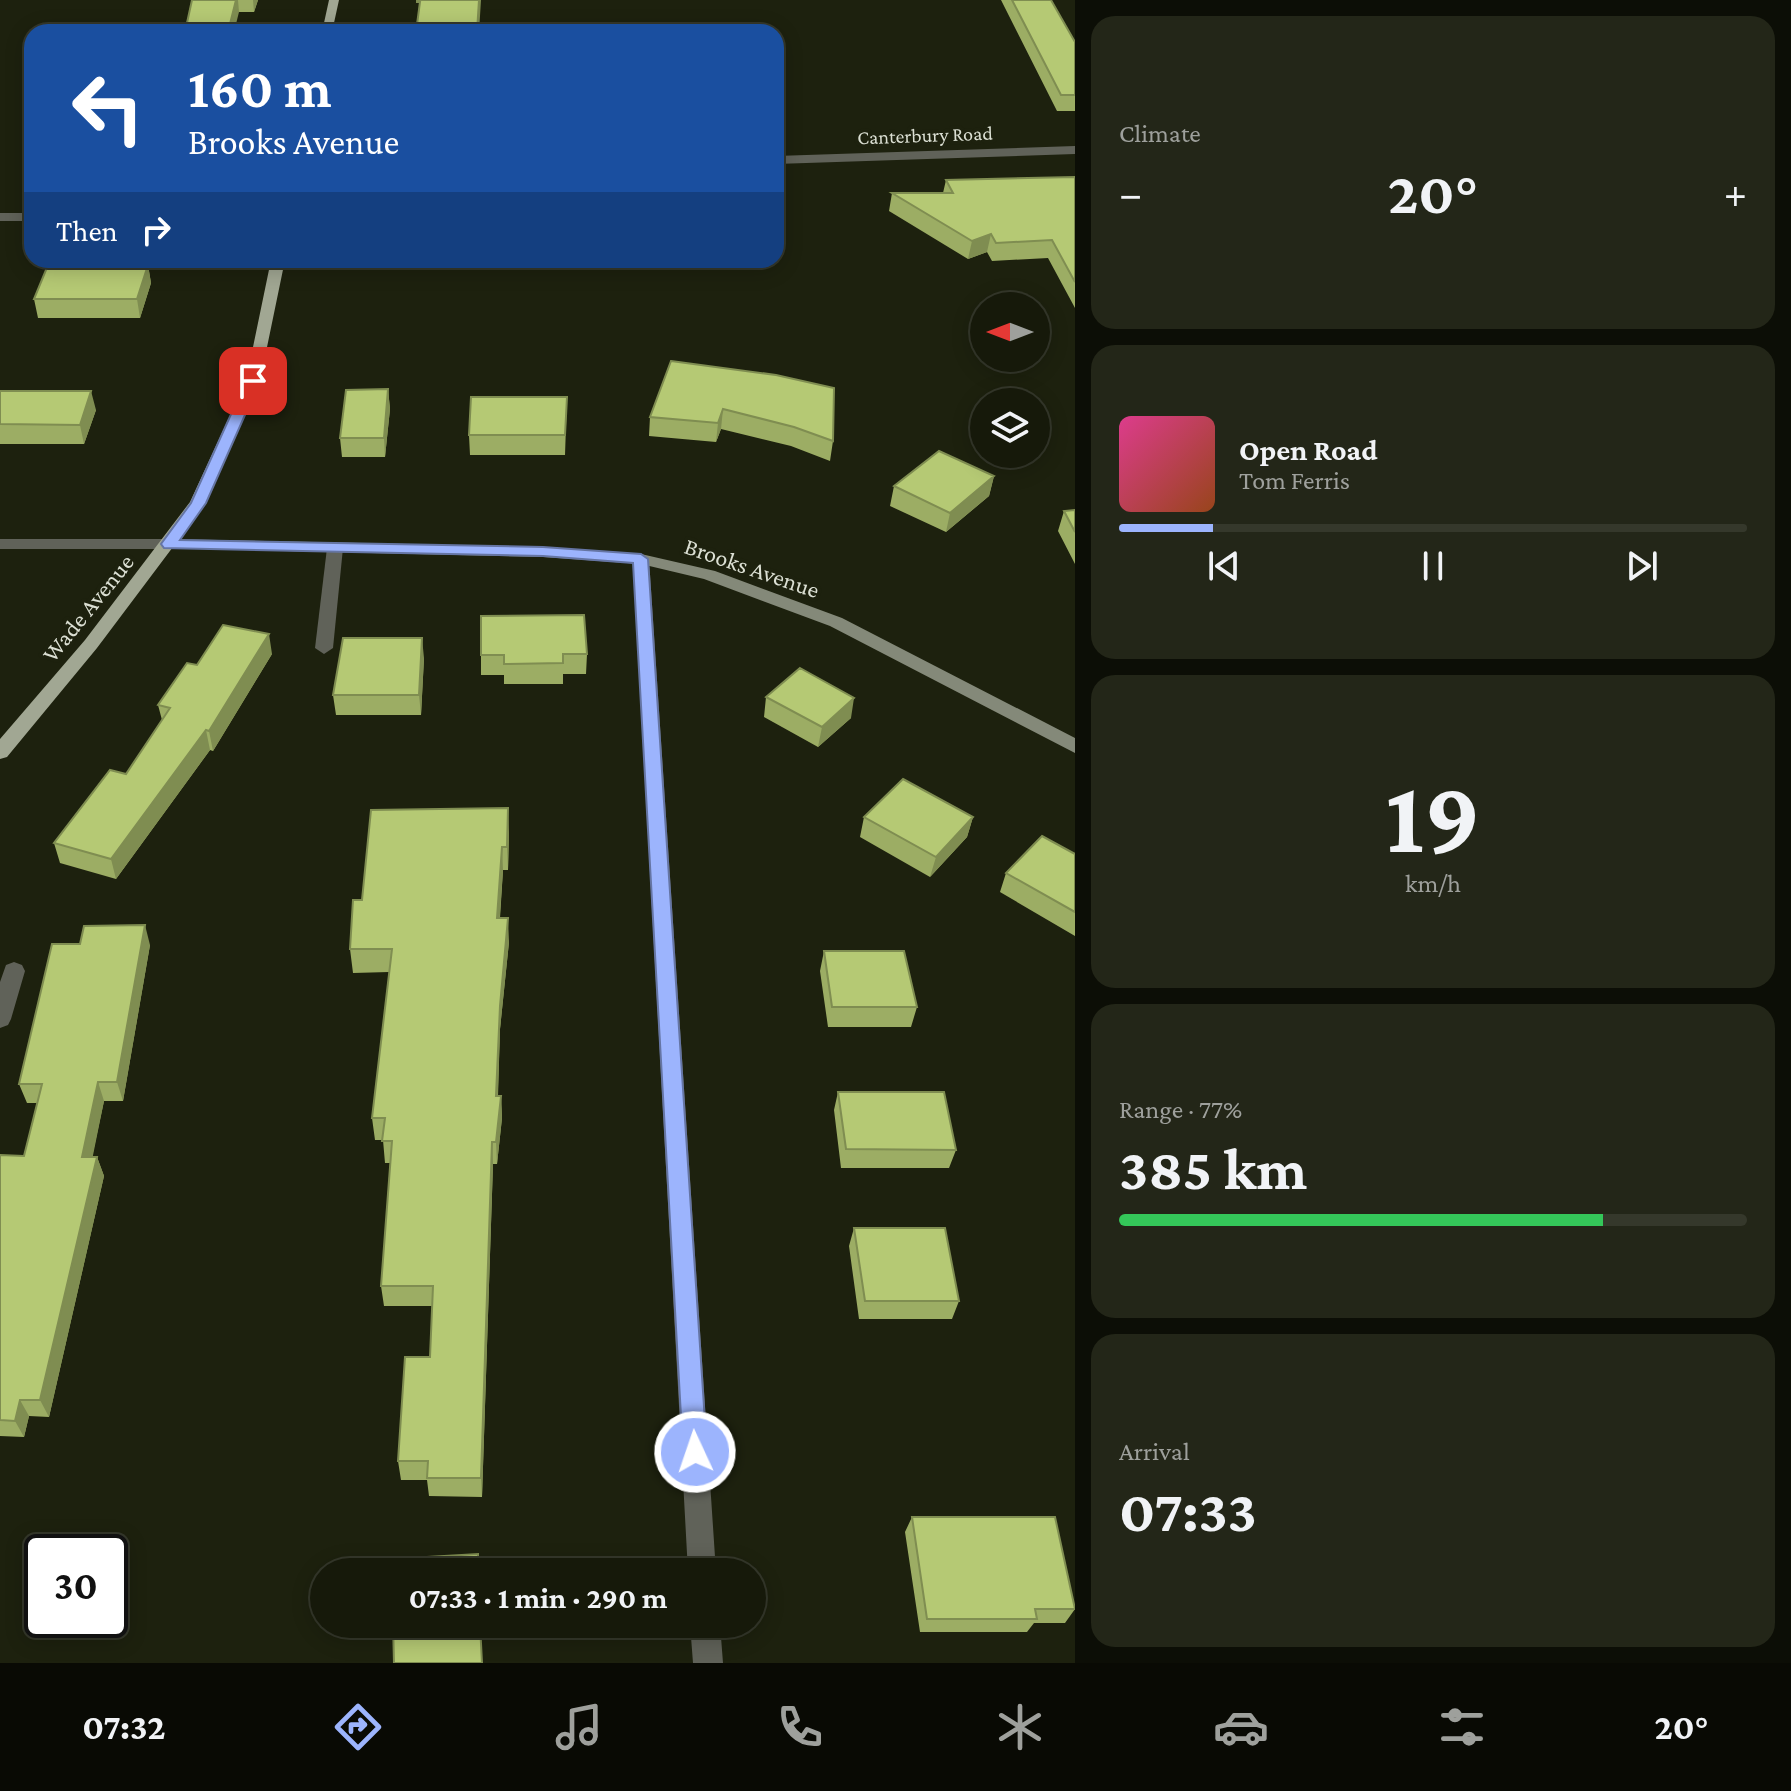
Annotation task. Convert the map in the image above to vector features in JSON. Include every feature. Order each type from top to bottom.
[{"type":"main road","points":[[329,24],[334,0]]},
{"type":"main road","name":"Wade Avenue","points":[[0,752],[91,644],[198,503],[253,381],[276,268]]},
{"type":"main road","name":"Brooks Avenue","points":[[169,544],[543,552],[641,559],[709,575],[836,622],[1075,746]]},
{"type":"street","name":"Canterbury Road","points":[[784,160],[1075,150]]},
{"type":"street","points":[[0,217],[24,217]]},
{"type":"street","name":"Brooks Avenue","points":[[0,544],[169,544]]},
{"type":"street","points":[[324,648],[335,548]]},
{"type":"street","points":[[641,559],[701,1558]]},
{"type":"street","points":[[0,1019],[14,971]]},
{"type":"street","points":[[706,1638],[708,1663]]},
{"type":"building","points":[[192,0],[236,0],[230,24],[187,24]]},
{"type":"building","points":[[479,0],[478,24],[417,24],[420,2],[417,2]]},
{"type":"building","points":[[1012,0],[1051,0],[1075,42],[1075,95],[1061,95]]},
{"type":"building","points":[[1075,177],[1075,282],[1052,240],[996,243],[991,234],[972,241],[892,193],[953,193],[946,180]]},
{"type":"building","points":[[47,268],[147,268],[137,299],[34,299]]},
{"type":"building","points":[[671,361],[776,375],[834,388],[833,441],[794,427],[723,409],[718,423],[650,417]]},
{"type":"building","points":[[388,389],[384,438],[340,438],[346,390]]},
{"type":"building","points":[[0,391],[91,391],[80,425],[0,424]]},
{"type":"building","points":[[471,397],[567,397],[565,435],[469,435]]},
{"type":"building","points":[[939,451],[970,465],[970,468],[994,476],[950,513],[894,486]]},
{"type":"building","points":[[1075,510],[1075,532],[1064,511]]},
{"type":"building","points":[[584,615],[587,654],[563,654],[563,663],[504,664],[504,655],[481,655],[481,616]]},
{"type":"building","points":[[223,625],[269,634],[209,731],[206,730],[111,859],[54,843],[110,770],[126,774],[170,708],[158,705],[187,663],[197,665]]},
{"type":"building","points":[[343,638],[422,638],[419,695],[333,695]]},
{"type":"building","points":[[800,668],[854,698],[822,727],[766,697]]},
{"type":"building","points":[[903,779],[973,817],[936,857],[864,817]]},
{"type":"building","points":[[508,808],[507,847],[502,847],[497,918],[508,918],[496,1096],[501,1096],[496,1142],[492,1142],[481,1478],[427,1478],[428,1461],[398,1461],[405,1357],[430,1357],[433,1286],[381,1286],[392,1141],[382,1141],[385,1118],[372,1118],[392,949],[350,949],[353,900],[362,900],[371,810]]},
{"type":"building","points":[[1042,836],[1075,854],[1075,912],[1006,873]]},
{"type":"building","points":[[145,925],[117,1082],[98,1082],[82,1157],[97,1157],[40,1400],[20,1400],[15,1421],[0,1420],[0,1155],[24,1156],[42,1084],[19,1084],[52,944],[80,944],[84,926]]},
{"type":"building","points":[[824,951],[904,951],[917,1007],[832,1007]]},
{"type":"building","points":[[838,1092],[944,1092],[956,1150],[846,1149]]},
{"type":"building","points":[[854,1228],[945,1228],[959,1301],[865,1301]]},
{"type":"building","points":[[912,1517],[1055,1517],[1075,1609],[1035,1609],[1037,1619],[927,1619]]},
{"type":"building","points":[[478,1554],[478,1558],[410,1558]]},
{"type":"building","points":[[393,1638],[481,1638],[482,1663],[394,1663]]},
{"type":"route","points":[[253,381],[192,515],[169,544],[543,552],[641,559],[695,1452]]}]
